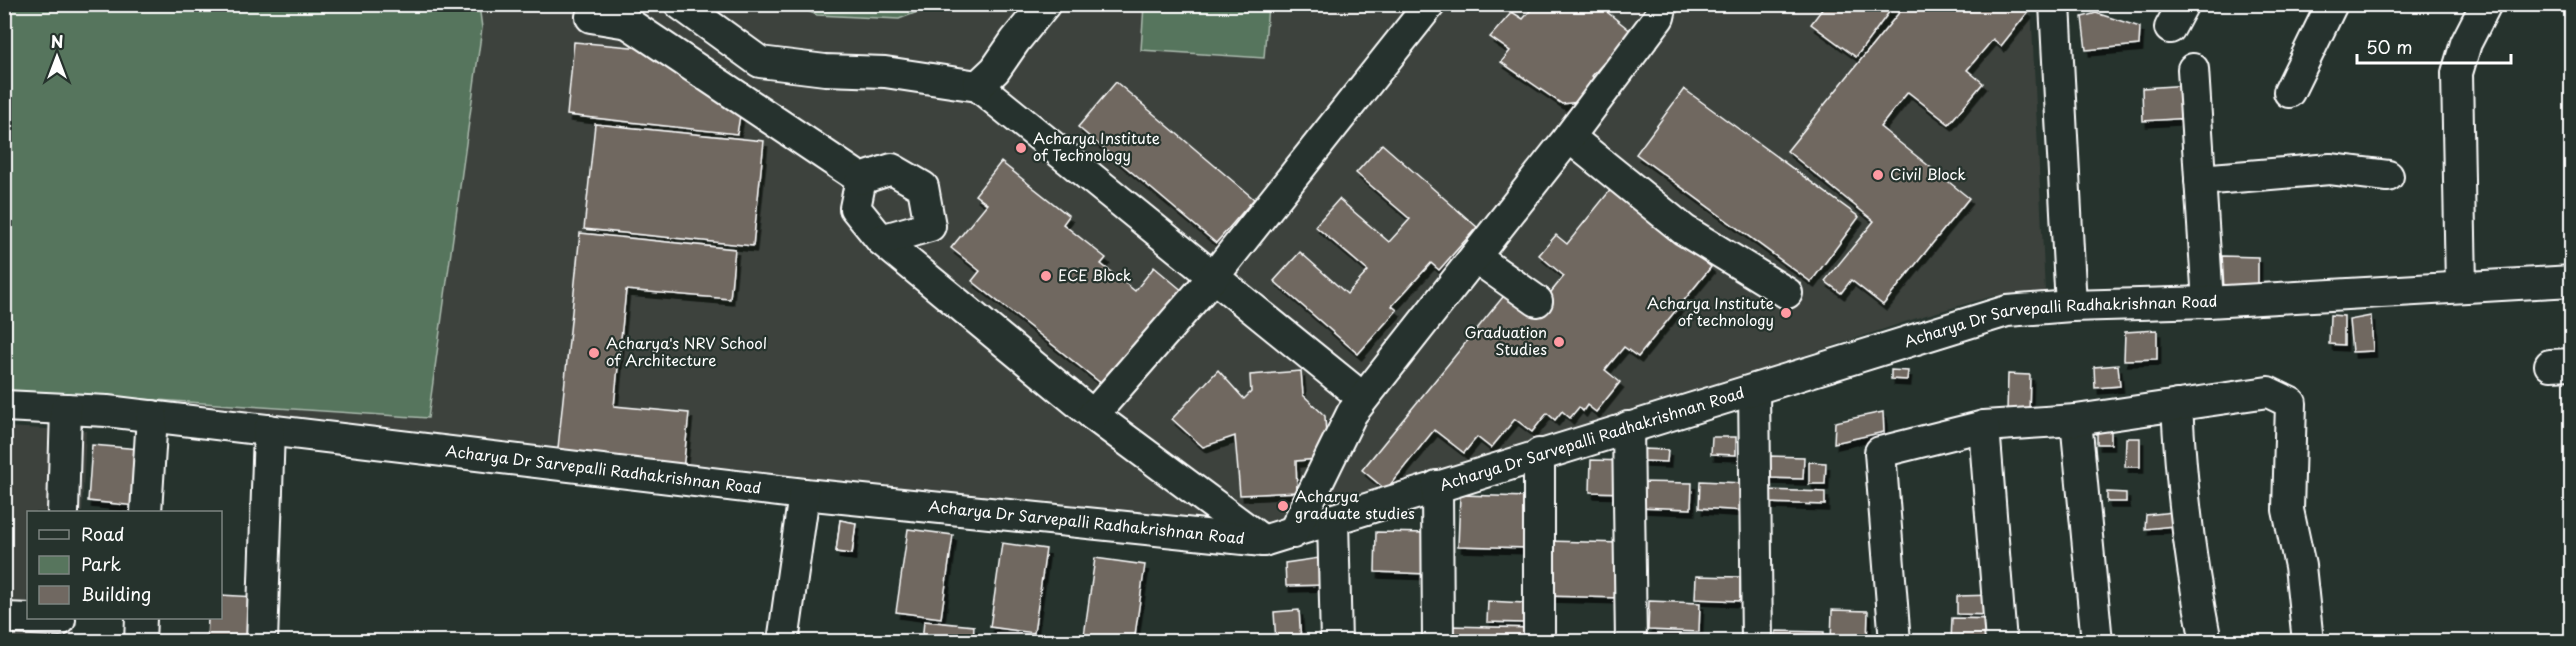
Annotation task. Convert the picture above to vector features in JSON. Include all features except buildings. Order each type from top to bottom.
[{"type":"street","points":[[680,4],[760,62],[825,70],[885,72],[978,86],[1363,398]]},
{"type":"street","points":[[978,86],[995,70],[1045,4]]},
{"type":"street","points":[[1093,415],[1214,276],[1430,4]]},
{"type":"street","points":[[1293,533],[1352,413],[1569,137],[1659,17],[1662,4]]},
{"type":"street","points":[[2055,4],[2072,306]]},
{"type":"street","points":[[2289,92],[2332,4]]},
{"type":"street","points":[[2461,287],[2457,73],[2466,43],[2486,4]]},
{"type":"street","points":[[591,17],[628,23],[861,179]]},
{"type":"street","points":[[2193,69],[2208,302]]},
{"type":"street","points":[[1569,137],[1684,230],[1787,293]]},
{"type":"street","points":[[861,179],[892,169],[922,187],[930,226],[881,240]]},
{"type":"street","points":[[2200,180],[2330,169],[2388,176]]},
{"type":"street","points":[[861,179],[855,208],[881,240],[1093,415],[1263,542]]},
{"type":"street","points":[[1475,257],[1538,301]]},
{"type":"street","name":"Acharya Dr Sarvepalli Radhakrishnan Road","points":[[4,406],[152,416],[804,494],[1263,542],[1539,454],[2007,311],[2072,306],[2208,302],[2571,280]]},
{"type":"street","points":[[1754,390],[1757,642]]},
{"type":"street","points":[[1895,642],[1880,452],[1984,426],[2076,420],[2268,392],[2291,403],[2288,510],[2300,566],[2308,642]]},
{"type":"street","points":[[2177,405],[2181,479],[2196,594],[2206,642]]},
{"type":"street","points":[[63,511],[66,409]]},
{"type":"street","points":[[146,511],[152,416]]},
{"type":"street","points":[[2076,420],[2097,642]]},
{"type":"street","points":[[1984,426],[2001,642]]},
{"type":"street","points":[[1629,427],[1631,642]]},
{"type":"street","points":[[262,642],[269,430]]},
{"type":"street","points":[[1539,454],[1539,642]]},
{"type":"street","points":[[1437,486],[1438,642]]},
{"type":"street","points":[[783,642],[804,494]]},
{"type":"street","points":[[1333,520],[1336,642]]},
{"type":"street","points":[[4,618],[60,626]]},
{"type":"street","points":[[140,642],[141,619]]},
{"type":"shaded area","name":"Acharya Institute of Technology","points":[[4,5],[2031,5],[2045,292],[1994,296],[1923,316],[1258,538],[5,398]]},
{"type":"shaded area","points":[[5,427],[86,431],[82,511],[27,511],[27,619],[76,619],[74,641],[5,642]]},
{"type":"green space","points":[[936,4],[899,19],[817,15],[793,5]]},
{"type":"green space","points":[[4,5],[479,5],[482,28],[428,418],[5,390]]},
{"type":"green space","points":[[1144,5],[1268,5],[1264,58],[1141,50]]},
{"type":"place","name":"Acharya Institute of Technology","points":[[1021,148]]},
{"type":"place","name":"Civil Block","points":[[1878,175]]},
{"type":"place","name":"ECE Block","points":[[1046,276]]},
{"type":"place","name":"Acharya Institute of technology","points":[[1786,313]]},
{"type":"place","name":"Graduation Studies","points":[[1559,342]]},
{"type":"place","name":"Acharya's NRV School of Architecture","points":[[594,353]]},
{"type":"place","name":"Acharya graduate studies","points":[[1283,506]]}]
